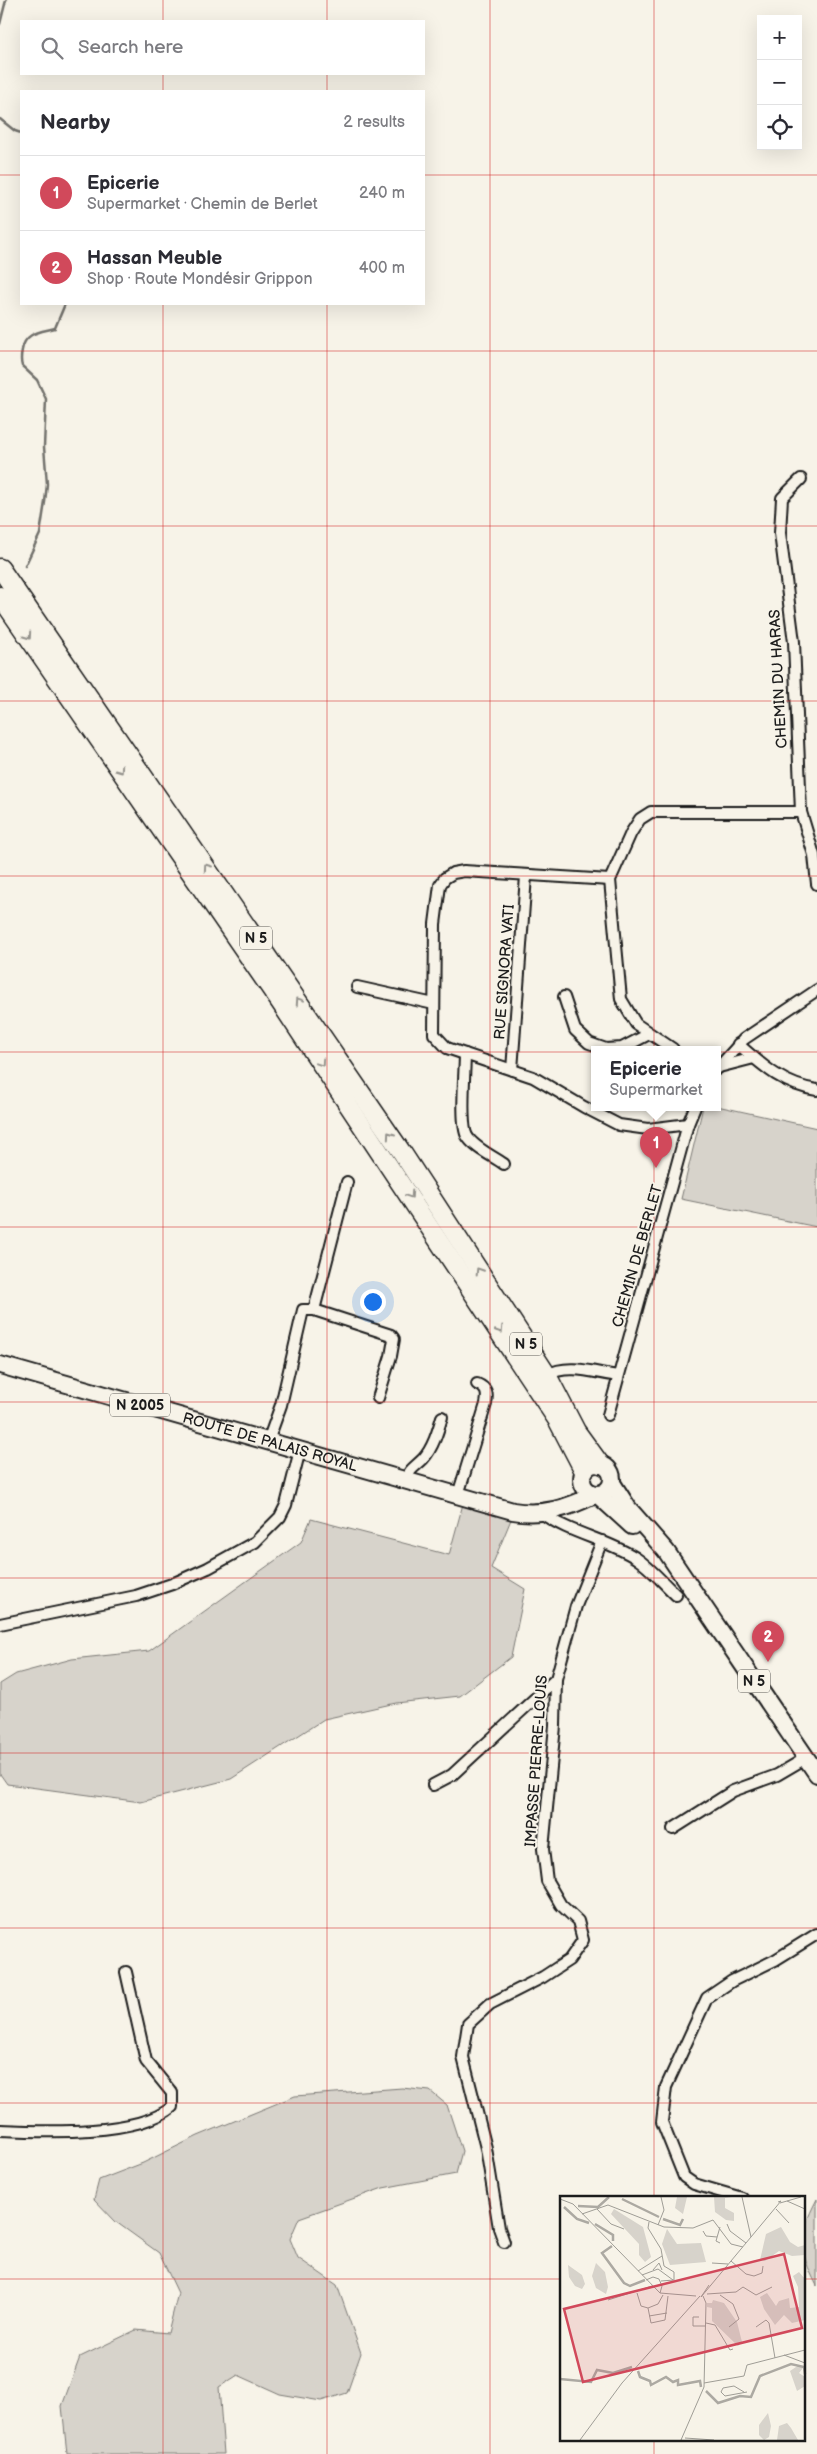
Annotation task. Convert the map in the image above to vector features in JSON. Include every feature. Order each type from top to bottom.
[{"type":"highway","name":"N 5","points":[[0,568],[403,1154],[547,1375],[576,1431],[600,1464]]},
{"type":"highway","name":"N 5","points":[[0,596],[280,1002],[556,1417],[583,1477]]},
{"type":"highway","points":[[547,1375],[543,1386],[556,1417]]},
{"type":"main road","name":"ROUTE DE PALAIS ROYAL","points":[[0,1365],[513,1511],[541,1513],[562,1508],[596,1495]]},
{"type":"main road","points":[[541,1513],[563,1502],[591,1465],[600,1464]]},
{"type":"main road","name":"N 5","points":[[600,1464],[609,1470],[612,1483],[628,1508],[666,1550],[683,1592]]},
{"type":"main road","name":"N 5","points":[[583,1477],[587,1492],[596,1495],[621,1514],[683,1592],[817,1774]]},
{"type":"main road","points":[[596,1495],[607,1491],[612,1483]]},
{"type":"street","name":"CHEMIN DU HARAS","points":[[801,479],[782,498],[780,533],[794,642],[801,812],[814,855],[817,884]]},
{"type":"street","points":[[668,1046],[636,1024],[621,999],[610,880],[631,833],[640,819],[651,812],[801,812]]},
{"type":"street","points":[[591,1111],[533,1077],[447,1048],[434,1034],[434,924],[440,885],[445,878],[464,871],[610,880]]},
{"type":"street","name":"RUE SIGNORA VATI","points":[[512,1070],[526,876]]},
{"type":"street","points":[[357,987],[434,1004]]},
{"type":"street","points":[[721,1064],[738,1044],[817,990]]},
{"type":"street","points":[[564,997],[575,1030],[589,1043],[598,1046]]},
{"type":"street","points":[[626,1046],[648,1034]]},
{"type":"street","points":[[738,1044],[786,1082],[817,1090]]},
{"type":"street","points":[[465,1054],[464,1119],[466,1135],[474,1144],[504,1164]]},
{"type":"street","points":[[721,1067],[754,1058]]},
{"type":"street","points":[[592,1111],[619,1125],[648,1129],[688,1124]]},
{"type":"street","name":"CHEMIN DE BERLET","points":[[608,1414],[688,1124],[693,1111]]},
{"type":"street","points":[[314,1310],[347,1182]]},
{"type":"street","points":[[268,1442],[281,1405],[303,1310],[314,1310],[391,1335],[394,1338],[391,1356],[378,1398]]},
{"type":"street","points":[[547,1375],[556,1370],[569,1369],[618,1376]]},
{"type":"street","points":[[458,1495],[488,1394],[485,1389],[477,1384]]},
{"type":"street","points":[[406,1480],[411,1468],[423,1459],[428,1451],[442,1416]]},
{"type":"street","points":[[0,1624],[136,1596],[199,1572],[255,1542],[280,1518],[286,1505],[300,1450]]},
{"type":"street","points":[[541,1513],[567,1529],[602,1541],[636,1558],[683,1592]]},
{"type":"street","name":"IMPASSE PIERRE-LOUIS","points":[[504,2242],[499,2228],[486,2148],[462,2057],[468,2024],[490,2004],[543,1977],[569,1960],[583,1940],[578,1921],[561,1905],[547,1881],[543,1849],[555,1726],[556,1678],[576,1606],[602,1541]]},
{"type":"street","points":[[433,1785],[452,1776],[556,1678]]},
{"type":"street","points":[[673,1829],[733,1791],[777,1775],[806,1758]]},
{"type":"street","points":[[735,2196],[694,2184],[684,2177],[662,2122],[666,2087],[708,1998],[732,1981],[775,1960],[817,1934]]},
{"type":"street","points":[[0,2130],[52,2132],[100,2128],[137,2122],[167,2111],[172,2106],[172,2093],[146,2061],[126,1972]]},
{"type":"shaded area","points":[[721,1107],[817,1128],[817,1227],[681,1199],[702,1111],[721,1111]]},
{"type":"shaded area","points":[[463,1504],[512,1517],[491,1568],[525,1589],[511,1657],[460,1696],[396,1703],[324,1719],[231,1779],[141,1802],[7,1784],[0,1774],[0,1684],[16,1674],[72,1659],[149,1651],[301,1542],[311,1519],[449,1555]]},
{"type":"shaded area","points":[[402,2088],[430,2091],[447,2105],[462,2151],[456,2174],[383,2188],[299,2218],[290,2239],[298,2258],[337,2285],[361,2353],[347,2393],[321,2401],[280,2394],[238,2375],[219,2387],[224,2454],[67,2454],[62,2406],[80,2357],[136,2330],[168,2333],[178,2293],[159,2253],[116,2222],[94,2199],[99,2180],[143,2163],[198,2136],[295,2096]]},
{"type":"shaded area","points":[[817,2199],[817,2286],[804,2255],[804,2231],[810,2212]]},
{"type":"waterway","points":[[0,24],[6,0]]},
{"type":"waterway","points":[[0,119],[20,133]]},
{"type":"waterway","points":[[25,566],[40,534],[45,502],[47,484],[44,447],[46,399],[37,380],[22,366],[21,354],[24,344],[30,336],[55,328],[65,305]]},
{"type":"place","name":"Epicerie","points":[[656,1168]]},
{"type":"place","name":"Hassan Meuble","points":[[768,1662]]}]
